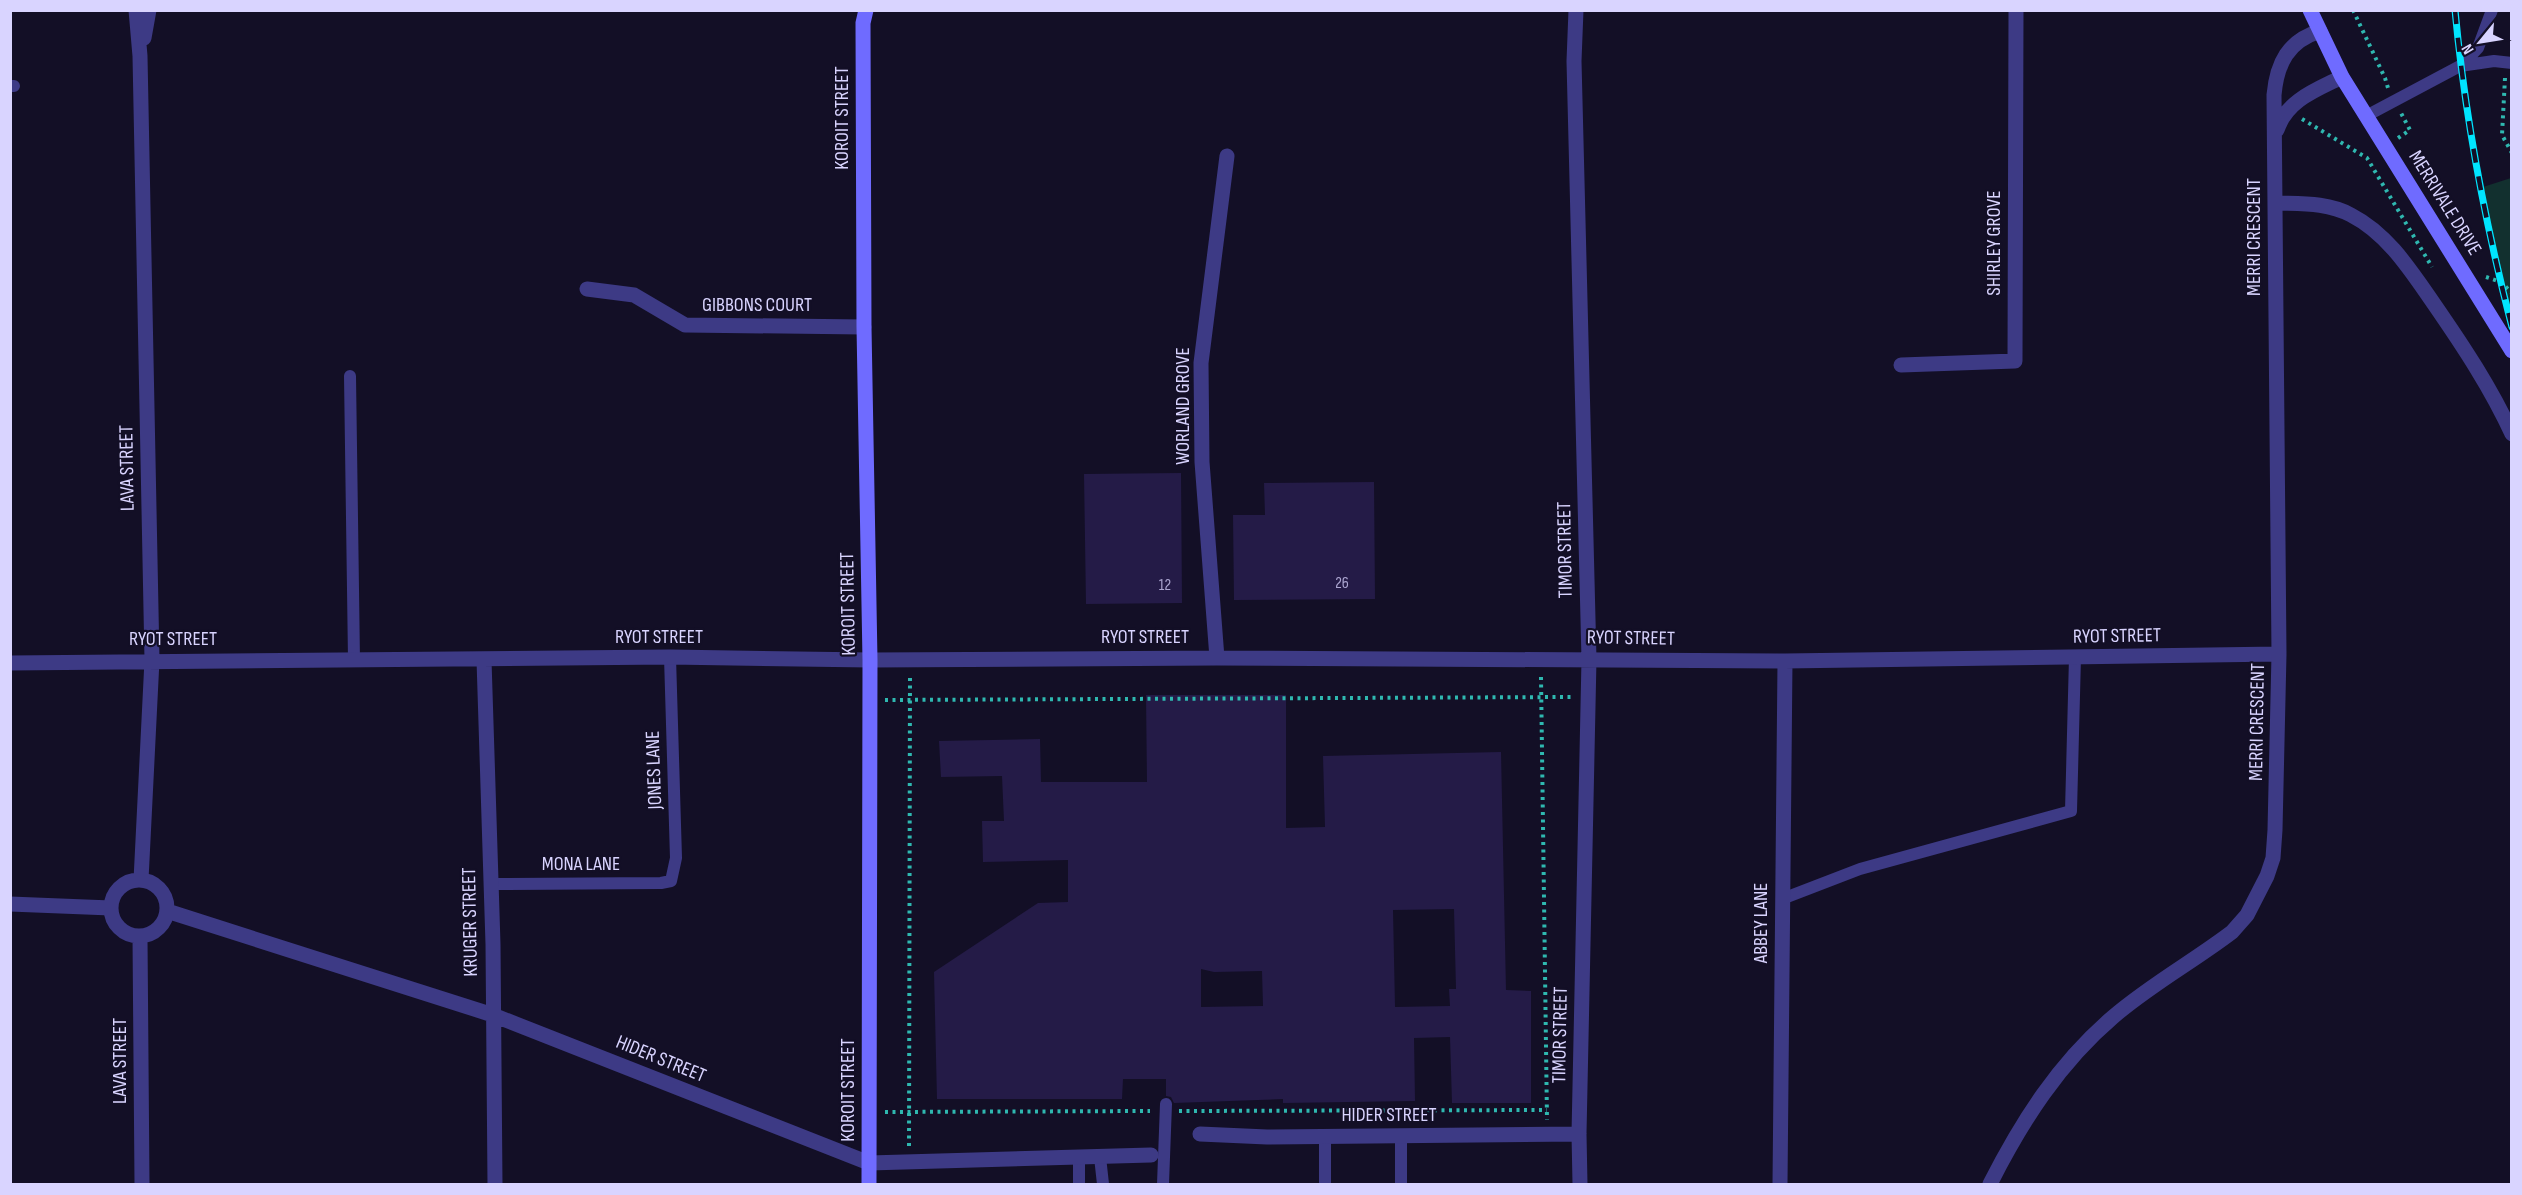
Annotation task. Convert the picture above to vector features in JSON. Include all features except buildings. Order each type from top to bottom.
[{"type":"street","name":"LAVA STREET","points":[[136,10],[140,56],[152,660],[141,880]]},
{"type":"street","name":"LAVA STREET","points":[[140,56],[149,10]]},
{"type":"street","name":"SHIRLEY GROVE","points":[[1901,365],[2015,361],[2016,10]]},
{"type":"street","name":"MERRIVALE DRIVE","points":[[2310,10],[2342,77],[2511,351]]},
{"type":"street","name":"KOROIT STREET","points":[[863,15],[864,327],[870,660],[869,1185]]},
{"type":"street","name":"TIMOR STREET","points":[[1574,15],[1589,659],[1579,1134],[1580,1185]]},
{"type":"street","name":"MERRI CRESCENT","points":[[1990,1185],[2010,1145],[2058,1072],[2114,1016],[2232,932],[2247,915],[2259,896],[2273,858],[2279,654],[2274,95],[2278,72],[2296,42],[2320,31]]},
{"type":"street","name":"MERRI CRESCENT","points":[[2275,145],[2281,118],[2287,110],[2312,92],[2342,77]]},
{"type":"street","name":"WORLAND GROVE","points":[[1217,658],[1203,462],[1201,363],[1227,156]]},
{"type":"street","points":[[2274,202],[2319,204],[2335,208],[2350,214],[2382,237],[2417,279],[2475,365],[2496,399],[2511,434]]},
{"type":"street","name":"GIBBONS COURT","points":[[587,289],[634,295],[685,325],[864,327]]},
{"type":"street","name":"RYOT STREET","points":[[10,663],[670,657],[870,660],[1540,658],[1785,661],[2279,654]]},
{"type":"street","name":"KRUGER STREET","points":[[484,660],[491,884],[495,1185]]},
{"type":"street","name":"ABBEY LANE","points":[[1780,1185],[1785,661]]},
{"type":"street","points":[[141,880],[157,886],[163,893],[167,911],[166,919],[156,931],[141,937],[120,929],[115,923],[111,908],[117,891],[132,881],[141,880]]},
{"type":"street","points":[[10,904],[111,908]]},
{"type":"street","name":"HIDER STREET","points":[[167,911],[492,1015],[869,1163],[1151,1155]]},
{"type":"street","name":"LAVA STREET","points":[[141,937],[142,1185]]},
{"type":"street","name":"HIDER STREET","points":[[1200,1134],[1325,1137],[1579,1134]]},
{"type":"lane","points":[[2367,116],[2460,66],[2472,57],[2478,48],[2492,10]]},
{"type":"lane","points":[[2460,66],[2494,61],[2508,63]]},
{"type":"lane","points":[[350,376],[354,660]]},
{"type":"lane","name":"JONES LANE","points":[[670,657],[676,858],[671,881]]},
{"type":"lane","points":[[1782,899],[1860,869],[2071,811],[2075,657]]},
{"type":"lane","name":"MONA LANE","points":[[491,884],[660,883],[671,881]]},
{"type":"lane","points":[[1164,1185],[1166,1107]]},
{"type":"lane","points":[[1401,1136],[1401,1185]]},
{"type":"lane","points":[[1325,1137],[1325,1185]]},
{"type":"lane","points":[[1079,1157],[1079,1185]]},
{"type":"lane","points":[[1100,1157],[1103,1185]]},
{"type":"path","points":[[2508,63],[2502,135],[2511,153]]},
{"type":"path","points":[[1540,658],[1547,1135]]},
{"type":"path","points":[[909,1162],[910,660]]},
{"type":"path","points":[[870,700],[1588,697]]},
{"type":"path","points":[[869,1112],[1166,1107],[1547,1110]]},
{"type":"green space","points":[[2512,178],[2511,312],[2480,188]]},
{"type":"railway","points":[[2455,10],[2464,90],[2477,170],[2512,327]]}]
